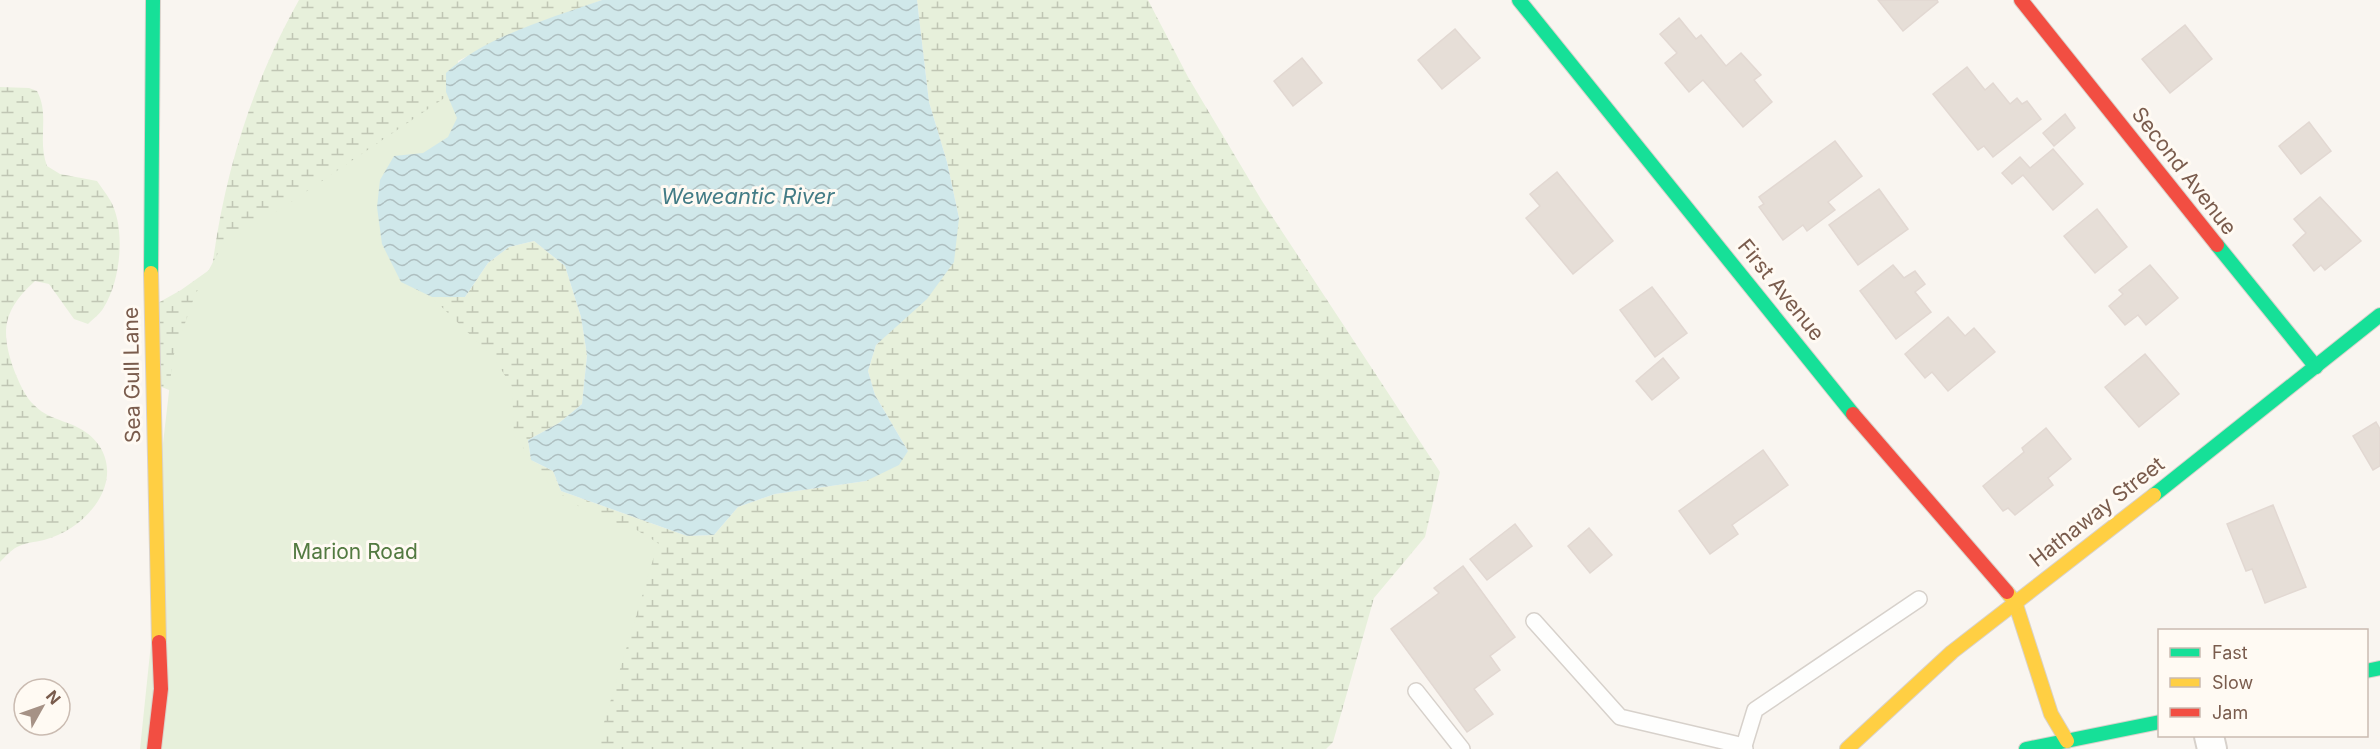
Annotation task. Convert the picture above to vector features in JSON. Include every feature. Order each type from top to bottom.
[{"type":"street","name":"Sea Gull Lane","points":[[153,0],[150,95],[152,315],[161,690],[154,749]]},
{"type":"street","name":"First Avenue","points":[[1519,0],[1866,430],[2015,602]]},
{"type":"street","name":"Second Avenue","points":[[2021,0],[2135,141],[2226,259],[2316,367]]},
{"type":"street","name":"Hathaway Street","points":[[1846,749],[1952,652],[2380,315]]},
{"type":"street","points":[[2015,602],[2051,714],[2067,741]]},
{"type":"street","points":[[2026,749],[2158,722]]},
{"type":"lane","points":[[1534,621],[1620,717],[1744,748],[1755,710],[1919,599]]},
{"type":"lane","points":[[1416,691],[1462,749]]},
{"type":"green space","points":[[299,0],[602,0],[507,36],[458,61],[457,118],[465,297],[488,263],[509,247],[534,241],[565,266],[581,317],[587,355],[582,404],[559,423],[528,440],[531,460],[553,471],[561,491],[687,536],[714,535],[738,507],[775,494],[866,481],[908,451],[875,395],[868,371],[876,345],[899,323],[959,218],[947,162],[929,102],[917,0],[1148,0],[1188,77],[1262,201],[1440,472],[1425,537],[1374,598],[1333,742],[1326,749],[334,749],[207,405],[159,386],[149,308],[181,290],[212,268],[224,197],[242,130],[267,65]]},
{"type":"green space","name":"Marion Road","points":[[543,31],[411,277],[494,358],[512,387],[514,435],[552,488],[590,514],[635,529],[658,543],[596,749],[140,749],[153,624],[159,478],[173,357],[195,295],[223,244],[282,208]]},
{"type":"green space","points":[[0,87],[29,88],[37,91],[43,109],[43,146],[47,166],[60,174],[97,181],[115,211],[120,239],[118,268],[110,296],[101,311],[88,324],[74,319],[49,284],[35,281],[16,302],[7,322],[7,344],[10,356],[26,395],[42,411],[86,432],[95,440],[105,458],[107,468],[103,490],[98,501],[81,521],[52,537],[17,547],[0,562]]},
{"type":"water","name":"Weweantic River","points":[[602,0],[917,0],[929,102],[947,162],[959,218],[954,262],[927,299],[876,345],[868,371],[875,395],[908,451],[899,465],[866,481],[775,494],[738,507],[714,535],[687,536],[561,491],[553,471],[531,460],[528,440],[559,423],[582,404],[587,355],[581,317],[565,266],[534,241],[509,247],[488,263],[465,297],[432,297],[401,282],[382,244],[377,207],[380,180],[394,156],[423,153],[448,137],[457,118],[446,92],[446,73],[462,60],[499,38]]},
{"type":"building","points":[[1878,0],[1937,0],[1938,2],[1903,31]]},
{"type":"building","points":[[1679,18],[1696,39],[1701,35],[1726,66],[1741,53],[1761,75],[1754,80],[1772,102],[1743,127],[1703,80],[1689,92],[1665,63],[1677,53],[1660,34]]},
{"type":"building","points":[[2185,25],[2212,59],[2170,93],[2142,59]]},
{"type":"building","points":[[1455,29],[1480,58],[1442,89],[1418,60]]},
{"type":"building","points":[[1302,58],[1322,83],[1293,106],[1274,81]]},
{"type":"building","points":[[1967,67],[1985,90],[1993,83],[2010,104],[2017,98],[2022,104],[2027,101],[2041,119],[1993,157],[1984,146],[1978,150],[1933,94]]},
{"type":"building","points":[[2065,114],[2075,128],[2054,146],[2043,133]]},
{"type":"building","points":[[2309,122],[2331,151],[2301,174],[2279,146]]},
{"type":"building","points":[[1835,141],[1862,176],[1828,202],[1835,210],[1807,231],[1803,225],[1783,240],[1759,207],[1764,204],[1759,197]]},
{"type":"building","points":[[2053,149],[2083,184],[2053,210],[2023,175],[2012,184],[2002,173],[2020,157],[2030,168]]},
{"type":"building","points":[[1557,172],[1613,241],[1573,274],[1526,218],[1540,206],[1530,194]]},
{"type":"building","points":[[1879,189],[1908,229],[1858,265],[1829,225]]},
{"type":"building","points":[[2320,197],[2361,241],[2325,270],[2321,265],[2314,271],[2293,245],[2306,233],[2294,219]]},
{"type":"building","points":[[2097,209],[2127,247],[2095,273],[2064,236]]},
{"type":"building","points":[[1893,265],[1904,278],[1915,271],[1925,284],[1915,292],[1931,312],[1896,339],[1860,291]]},
{"type":"building","points":[[2150,265],[2178,298],[2146,325],[2138,315],[2125,325],[2109,306],[2123,294],[2119,290]]},
{"type":"building","points":[[1652,287],[1687,333],[1655,357],[1620,310]]},
{"type":"building","points":[[1948,317],[1965,336],[1974,328],[1995,352],[1948,391],[1932,372],[1925,378],[1905,354]]},
{"type":"building","points":[[2145,354],[2179,394],[2139,427],[2105,387]]},
{"type":"building","points":[[1663,358],[1679,378],[1652,400],[1636,381]]},
{"type":"building","points":[[2376,422],[2380,429],[2380,466],[2373,470],[2353,436]]},
{"type":"building","points":[[2046,428],[2071,459],[2048,478],[2053,485],[2015,515],[2008,508],[2003,511],[1983,486],[2024,452],[2022,448]]},
{"type":"building","points":[[1763,450],[1788,485],[1732,525],[1738,534],[1710,554],[1679,511]]},
{"type":"building","points":[[2273,505],[2306,587],[2265,603],[2252,569],[2246,571],[2227,524]]},
{"type":"building","points":[[1515,524],[1532,546],[1487,580],[1470,559]]},
{"type":"building","points":[[1589,528],[1612,555],[1590,573],[1568,546]]},
{"type":"building","points":[[1463,566],[1515,637],[1490,656],[1500,670],[1474,689],[1493,714],[1467,732],[1391,629],[1439,593],[1434,588]]},
{"type":"traffic: fast","points":[[151,273],[153,0]]},
{"type":"traffic: fast","points":[[1519,0],[1853,414]]},
{"type":"traffic: fast","points":[[2217,245],[2316,367]]},
{"type":"traffic: fast","points":[[2154,495],[2380,315]]},
{"type":"traffic: fast","points":[[2368,671],[2380,668]]},
{"type":"traffic: fast","points":[[2026,749],[2158,722]]},
{"type":"traffic: slow","points":[[151,273],[159,642]]},
{"type":"traffic: slow","points":[[1847,749],[1952,652],[2154,495]]},
{"type":"traffic: slow","points":[[2007,592],[2015,602],[2051,714],[2067,741]]},
{"type":"traffic: jam","points":[[2021,0],[2217,245]]},
{"type":"traffic: jam","points":[[1853,414],[2007,592]]},
{"type":"traffic: jam","points":[[154,749],[161,689],[159,642]]}]
